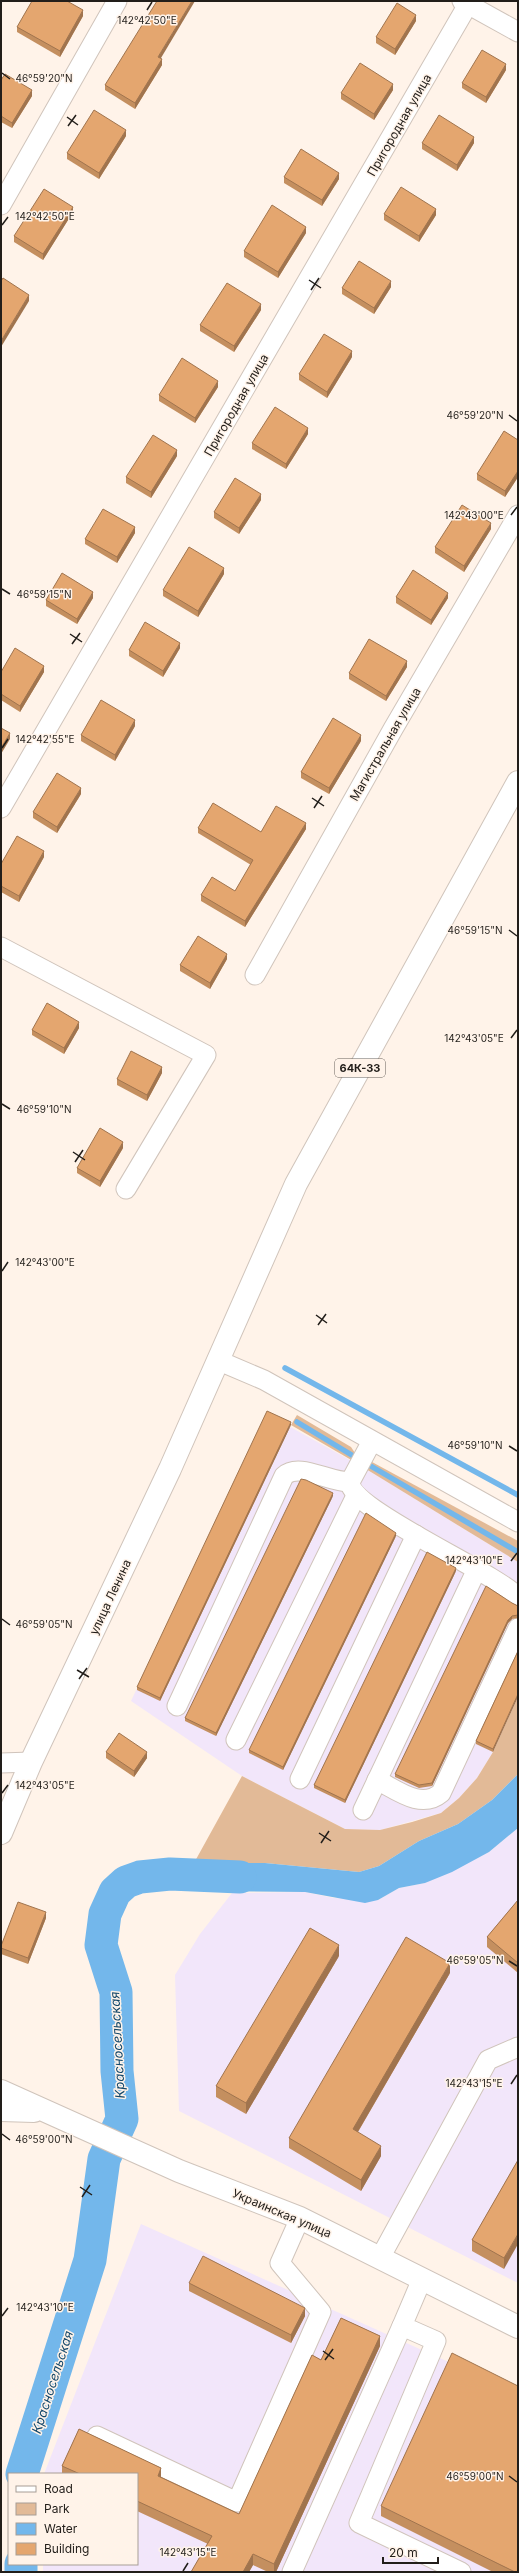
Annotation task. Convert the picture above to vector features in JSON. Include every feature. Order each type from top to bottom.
[{"type":"main road","name":"64К-33","points":[[217,1360],[296,1184],[518,782]]},
{"type":"main road","name":"улица Ленина","points":[[1,1833],[31,1762],[170,1469],[217,1360]]},
{"type":"main road","points":[[1,2083],[51,2115]]},
{"type":"main road","name":"Украинская улица","points":[[1,2091],[51,2115],[179,2171],[300,2218],[518,2327]]},
{"type":"main road","name":"Украинская улица","points":[[1,2104],[51,2115]]},
{"type":"main road","points":[[1,2110],[51,2115]]},
{"type":"street","points":[[1,205],[117,1]]},
{"type":"street","points":[[466,2],[518,32]]},
{"type":"street","name":"Пригородная улица","points":[[1,808],[466,2]]},
{"type":"street","name":"Магистральная улица","points":[[255,975],[393,729],[518,515]]},
{"type":"street","points":[[1,947],[206,1055],[126,1189]]},
{"type":"street","points":[[217,1360],[264,1380],[518,1522]]},
{"type":"street","points":[[236,1740],[353,1489],[372,1441]]},
{"type":"street","points":[[177,1706],[284,1476],[290,1471],[300,1470],[353,1489],[416,1535],[477,1569],[518,1597]]},
{"type":"street","points":[[300,1779],[416,1535]]},
{"type":"street","points":[[363,1810],[477,1569]]},
{"type":"street","points":[[377,1780],[416,1799],[434,1799],[441,1793],[518,1628]]},
{"type":"street","points":[[1,1763],[31,1762]]},
{"type":"street","points":[[380,2258],[488,2060],[518,2047]]},
{"type":"street","points":[[98,2436],[236,2502],[321,2312],[280,2263],[300,2218]]},
{"type":"street","points":[[292,2572],[422,2279]]},
{"type":"street","points":[[402,2326],[436,2341],[359,2523],[461,2572]]},
{"type":"shaded area","points":[[267,1414],[366,1469],[518,1562],[518,1697],[493,1752],[477,1778],[459,1798],[441,1813],[380,1830],[345,1829],[242,1776],[131,1701]]},
{"type":"shaded area","points":[[518,1828],[518,2283],[179,2111],[175,1975],[200,1934],[232,1893],[305,1892],[334,1898],[378,1900],[399,1888],[425,1883],[489,1852]]},
{"type":"shaded area","points":[[141,2224],[518,2393],[518,2572],[43,2572],[43,2565],[138,2565],[138,2473],[44,2473]]},
{"type":"green space","points":[[297,1415],[351,1447],[355,1453],[353,1461],[291,1425]]},
{"type":"green space","points":[[372,1462],[518,1541],[518,1562],[366,1469]]},
{"type":"green space","points":[[518,1697],[518,1774],[492,1800],[458,1824],[419,1841],[379,1866],[359,1872],[265,1863],[194,1863],[242,1776],[345,1829],[380,1830],[441,1813],[459,1798],[477,1778],[493,1752]]},
{"type":"water","points":[[518,1774],[518,1828],[489,1852],[452,1872],[425,1883],[399,1888],[378,1900],[365,1903],[305,1892],[195,1891],[194,1863],[265,1863],[359,1872],[379,1866],[419,1841],[458,1824],[492,1800]]},
{"type":"building","points":[[32,1],[67,1],[83,10],[60,51],[17,27]]},
{"type":"building","points":[[157,1],[192,1],[158,57],[162,59],[135,103],[105,85]]},
{"type":"building","points":[[397,3],[416,15],[395,49],[376,37]]},
{"type":"building","points":[[482,50],[506,64],[486,97],[462,83]]},
{"type":"building","points":[[360,63],[393,84],[374,114],[341,93]]},
{"type":"building","points":[[5,74],[32,90],[12,123],[1,116],[1,80]]},
{"type":"building","points":[[94,110],[126,130],[99,173],[67,153]]},
{"type":"building","points":[[439,115],[474,137],[457,165],[422,143]]},
{"type":"building","points":[[301,149],[339,173],[322,200],[284,177]]},
{"type":"building","points":[[401,187],[436,209],[419,236],[384,214]]},
{"type":"building","points":[[44,189],[73,207],[43,254],[14,236]]},
{"type":"building","points":[[272,205],[306,227],[278,272],[244,251]]},
{"type":"building","points":[[359,261],[391,281],[374,308],[342,288]]},
{"type":"building","points":[[3,278],[29,295],[1,341],[1,281]]},
{"type":"building","points":[[227,283],[261,304],[234,346],[200,325]]},
{"type":"building","points":[[324,334],[352,351],[327,392],[299,374]]},
{"type":"building","points":[[182,358],[218,381],[195,418],[159,395]]},
{"type":"building","points":[[275,407],[308,428],[286,464],[252,443]]},
{"type":"building","points":[[504,431],[518,440],[518,471],[505,491],[477,474]]},
{"type":"building","points":[[153,435],[177,450],[151,492],[126,477]]},
{"type":"building","points":[[235,478],[261,494],[239,528],[214,512]]},
{"type":"building","points":[[462,505],[491,523],[464,566],[435,547]]},
{"type":"building","points":[[103,509],[135,527],[117,557],[85,539]]},
{"type":"building","points":[[189,547],[224,568],[198,611],[163,590]]},
{"type":"building","points":[[413,570],[448,593],[431,620],[396,597]]},
{"type":"building","points":[[62,573],[93,592],[77,619],[46,600]]},
{"type":"building","points":[[145,622],[180,643],[163,671],[129,650]]},
{"type":"building","points":[[369,639],[407,661],[386,696],[349,673]]},
{"type":"building","points":[[15,648],[44,666],[20,706],[1,694],[1,672]]},
{"type":"building","points":[[101,700],[135,720],[115,755],[81,735]]},
{"type":"building","points":[[333,718],[361,735],[329,788],[301,772]]},
{"type":"building","points":[[1,728],[10,733],[1,748]]},
{"type":"building","points":[[57,773],[81,788],[57,827],[33,812]]},
{"type":"building","points":[[213,803],[261,832],[276,806],[306,823],[245,921],[201,895],[212,877],[235,891],[253,860],[198,828]]},
{"type":"building","points":[[17,836],[44,851],[19,896],[1,886],[1,864]]},
{"type":"building","points":[[198,936],[227,954],[210,983],[180,965]]},
{"type":"building","points":[[47,1003],[79,1022],[64,1048],[32,1030]]},
{"type":"building","points":[[131,1051],[162,1067],[147,1095],[117,1079]]},
{"type":"building","points":[[100,1128],[123,1142],[100,1181],[77,1168]]},
{"type":"building","points":[[267,1411],[291,1422],[160,1698],[137,1687]]},
{"type":"building","points":[[301,1479],[333,1493],[216,1733],[185,1718]]},
{"type":"building","points":[[366,1513],[396,1533],[283,1767],[249,1750]]},
{"type":"building","points":[[427,1552],[456,1568],[345,1800],[314,1785]]},
{"type":"building","points":[[486,1586],[518,1606],[518,1615],[512,1616],[508,1620],[432,1783],[419,1785],[395,1774]]},
{"type":"building","points":[[518,1651],[518,1694],[493,1749],[476,1741]]},
{"type":"building","points":[[119,1733],[147,1752],[134,1771],[106,1752]]},
{"type":"building","points":[[518,1900],[518,1963],[487,1937]]},
{"type":"building","points":[[18,1902],[46,1912],[28,1958],[1,1948]]},
{"type":"building","points":[[310,1928],[339,1945],[246,2103],[216,2086]]},
{"type":"building","points":[[406,1937],[450,1963],[353,2129],[381,2146],[361,2180],[289,2138]]},
{"type":"building","points":[[518,2160],[518,2234],[504,2258],[472,2240]]},
{"type":"building","points":[[203,2256],[305,2308],[291,2335],[189,2283]]},
{"type":"building","points":[[341,2318],[380,2336],[274,2564],[253,2554],[243,2572],[191,2572],[212,2536],[138,2501],[138,2473],[78,2473],[62,2466],[79,2429],[161,2468],[158,2476],[239,2514],[312,2355],[321,2360]]},
{"type":"building","points":[[452,2353],[518,2386],[518,2572],[515,2572],[381,2506]]},
{"type":"waterway","points":[[285,1368],[518,1495]]},
{"type":"waterway","points":[[297,1422],[355,1457]]},
{"type":"waterway","points":[[369,1465],[518,1552]]},
{"type":"waterway","name":"Красносельская","points":[[22,2473],[90,2260],[104,2159],[122,2119],[117,2071],[116,1992],[101,1945],[105,1914],[115,1892],[126,1882],[140,1877],[170,1874],[240,1877]]},
{"type":"waterway","name":"Красносельская","points":[[21,2565],[21,2572]]}]
